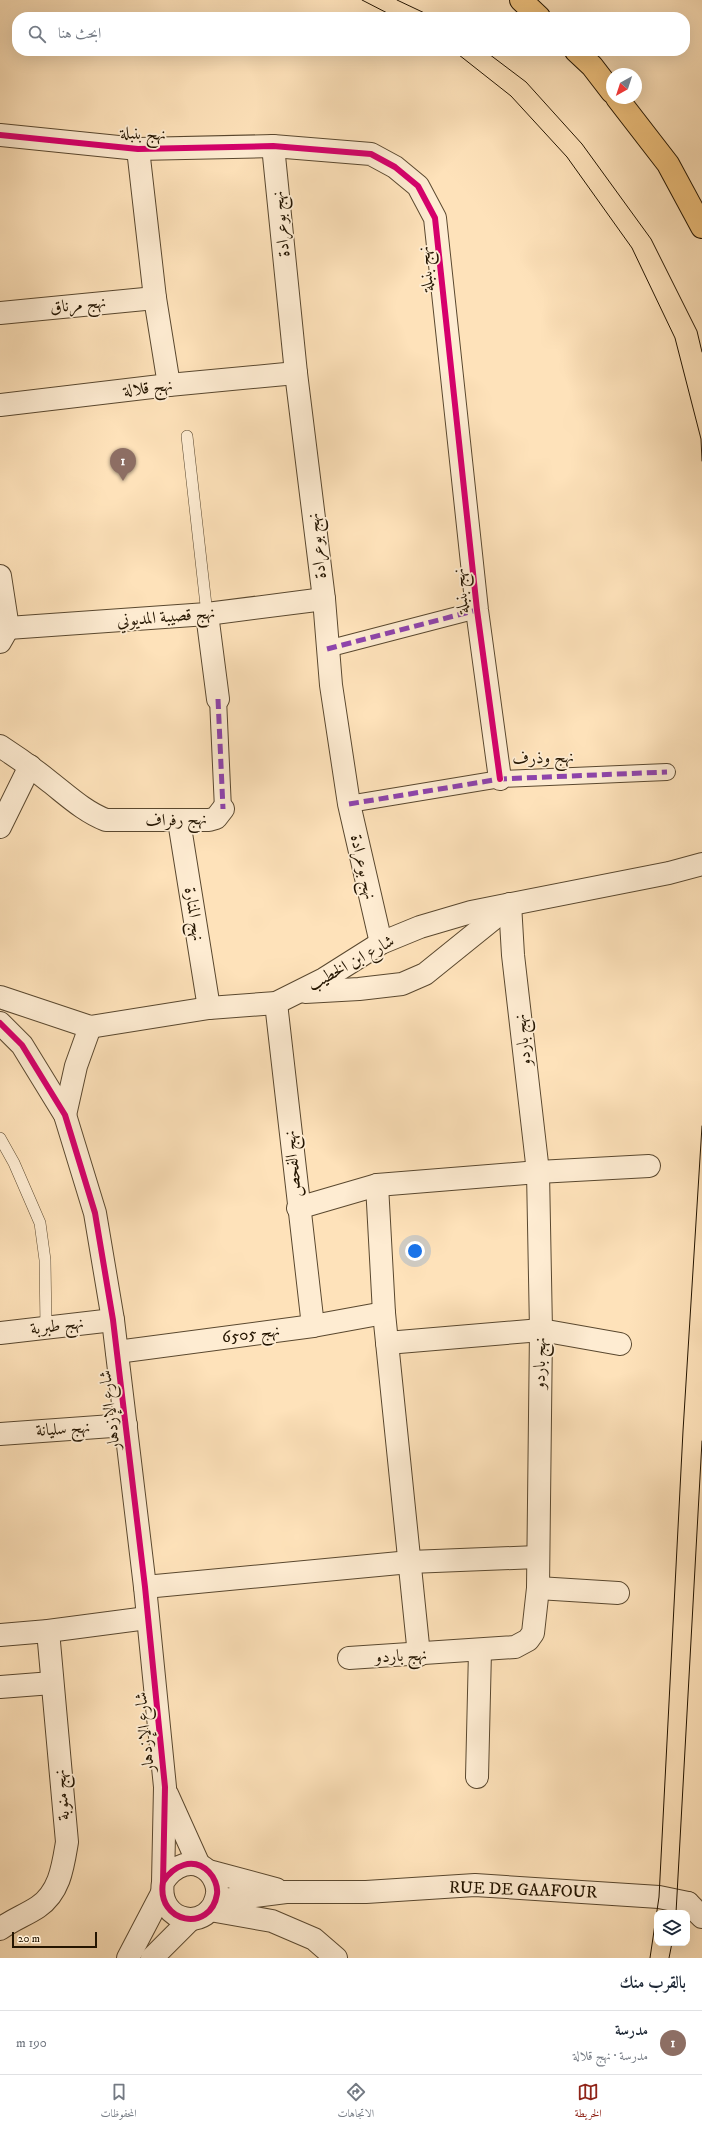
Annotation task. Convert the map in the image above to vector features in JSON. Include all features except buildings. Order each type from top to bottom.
[{"type":"highway","points":[[520,0],[533,12]]},
{"type":"highway","points":[[581,56],[592,66],[606,84]]},
{"type":"highway","points":[[622,104],[668,164],[702,227]]},
{"type":"street","name":"نهج بنبلة","points":[[0,135],[138,150],[272,146],[371,154],[395,167],[418,186],[435,218],[477,610],[500,779]]},
{"type":"street","name":"نهج بوعرادة","points":[[272,146],[296,373],[324,599],[327,649],[349,804],[381,943]]},
{"type":"street","points":[[138,150],[155,298],[169,385]]},
{"type":"street","name":"نهج مرناق","points":[[0,313],[155,298]]},
{"type":"street","name":"نهج قلالة","points":[[0,405],[169,385],[296,373]]},
{"type":"street","points":[[0,576],[3,634]]},
{"type":"street","name":"نهج قصيبة المديوني","points":[[3,634],[206,614],[324,599]]},
{"type":"street","points":[[327,649],[477,610]]},
{"type":"street","name":"نهج رفراف","points":[[0,746],[30,766],[81,806],[96,816],[106,820],[179,821],[209,820],[216,818],[223,809],[218,699],[206,614]]},
{"type":"street","points":[[0,827],[30,766]]},
{"type":"street","name":"نهج وذرف","points":[[349,804],[500,779],[667,772]]},
{"type":"street","name":"نهج المنارة","points":[[179,821],[209,1008]]},
{"type":"street","name":"شارع ابن الخطيب","points":[[0,996],[90,1027],[209,1008],[276,1003],[324,979],[381,943],[420,927],[471,912],[669,873],[702,864]]},
{"type":"street","points":[[299,992],[359,989],[402,984],[425,974],[510,904]]},
{"type":"street","name":"نهج باردو","points":[[349,1658],[480,1651],[515,1647],[528,1640],[533,1633],[538,1588],[537,1557],[541,1330],[538,1172],[513,955],[510,904]]},
{"type":"street","name":"نهج الفحص","points":[[276,1003],[298,1208],[313,1326]]},
{"type":"street","name":"شارع الإزدهار","points":[[0,1023],[22,1046],[64,1115],[95,1213],[113,1320],[126,1425],[145,1587],[165,1787]]},
{"type":"street","points":[[64,1115],[76,1066],[90,1027]]},
{"type":"street","points":[[298,1208],[377,1185],[538,1172],[649,1166]]},
{"type":"street","points":[[377,1185],[384,1313],[419,1655]]},
{"type":"street","name":"نهج 6505","points":[[117,1352],[313,1326],[384,1313]]},
{"type":"street","name":"نهج طبربة","points":[[0,1333],[113,1320]]},
{"type":"street","points":[[387,1343],[541,1330],[620,1344]]},
{"type":"street","name":"نهج سليانة","points":[[0,1434],[126,1425]]},
{"type":"street","points":[[145,1587],[410,1562],[537,1557]]},
{"type":"street","points":[[538,1588],[618,1593]]},
{"type":"street","points":[[0,1636],[147,1618]]},
{"type":"street","name":"نهج منوبة","points":[[0,1929],[38,1907],[50,1896],[62,1873],[67,1842],[48,1631]]},
{"type":"street","points":[[477,1777],[480,1651]]},
{"type":"street","points":[[0,1687],[52,1683]]},
{"type":"street","points":[[152,1958],[205,1910],[218,1891],[215,1880],[204,1868],[165,1787]]},
{"type":"street","points":[[165,1787],[162,1887],[164,1903],[171,1912],[180,1918],[205,1910],[286,1892]]},
{"type":"street","points":[[128,1958],[169,1872],[178,1866],[188,1864],[286,1892]]},
{"type":"street","name":"RUE DE GAAFOUR","points":[[286,1892],[366,1892],[475,1885],[659,1897],[697,1905]]},
{"type":"street","points":[[205,1910],[272,1921],[314,1939],[336,1958]]},
{"type":"lane","points":[[187,436],[206,614]]},
{"type":"lane","points":[[0,1138],[14,1163],[40,1223],[44,1260],[46,1327]]},
{"type":"tram line","points":[[362,0],[385,12]]},
{"type":"tram line","points":[[397,0],[422,12]]},
{"type":"tram line","points":[[460,56],[511,96],[567,157],[632,248],[675,338],[701,439],[702,461]]},
{"type":"tram line","points":[[492,56],[526,82],[582,144],[651,239],[697,331],[702,352]]},
{"type":"tram line","points":[[650,1958],[659,1897],[683,1431],[702,1126]]},
{"type":"tram line","points":[[676,1910],[702,1441]]},
{"type":"tram line","points":[[669,1958],[671,1946]]},
{"type":"marked path","points":[[327,649],[477,610]]},
{"type":"marked path","points":[[218,699],[223,809]]},
{"type":"marked path","points":[[349,804],[500,779],[667,772]]},
{"type":"cycle path","points":[[0,135],[138,149],[273,146],[371,154],[395,167],[418,186],[435,218],[477,610],[500,779]]},
{"type":"cycle path","points":[[0,1023],[22,1045],[65,1115],[95,1213],[113,1320],[145,1587],[165,1787],[163,1882],[163,1896],[168,1907],[175,1915],[185,1918],[195,1918],[205,1914],[213,1906],[217,1894],[216,1885],[211,1874],[203,1867],[190,1864],[184,1865],[172,1871],[163,1882]]},
{"type":"place","name":"مدرسة","points":[[123,481]]}]
